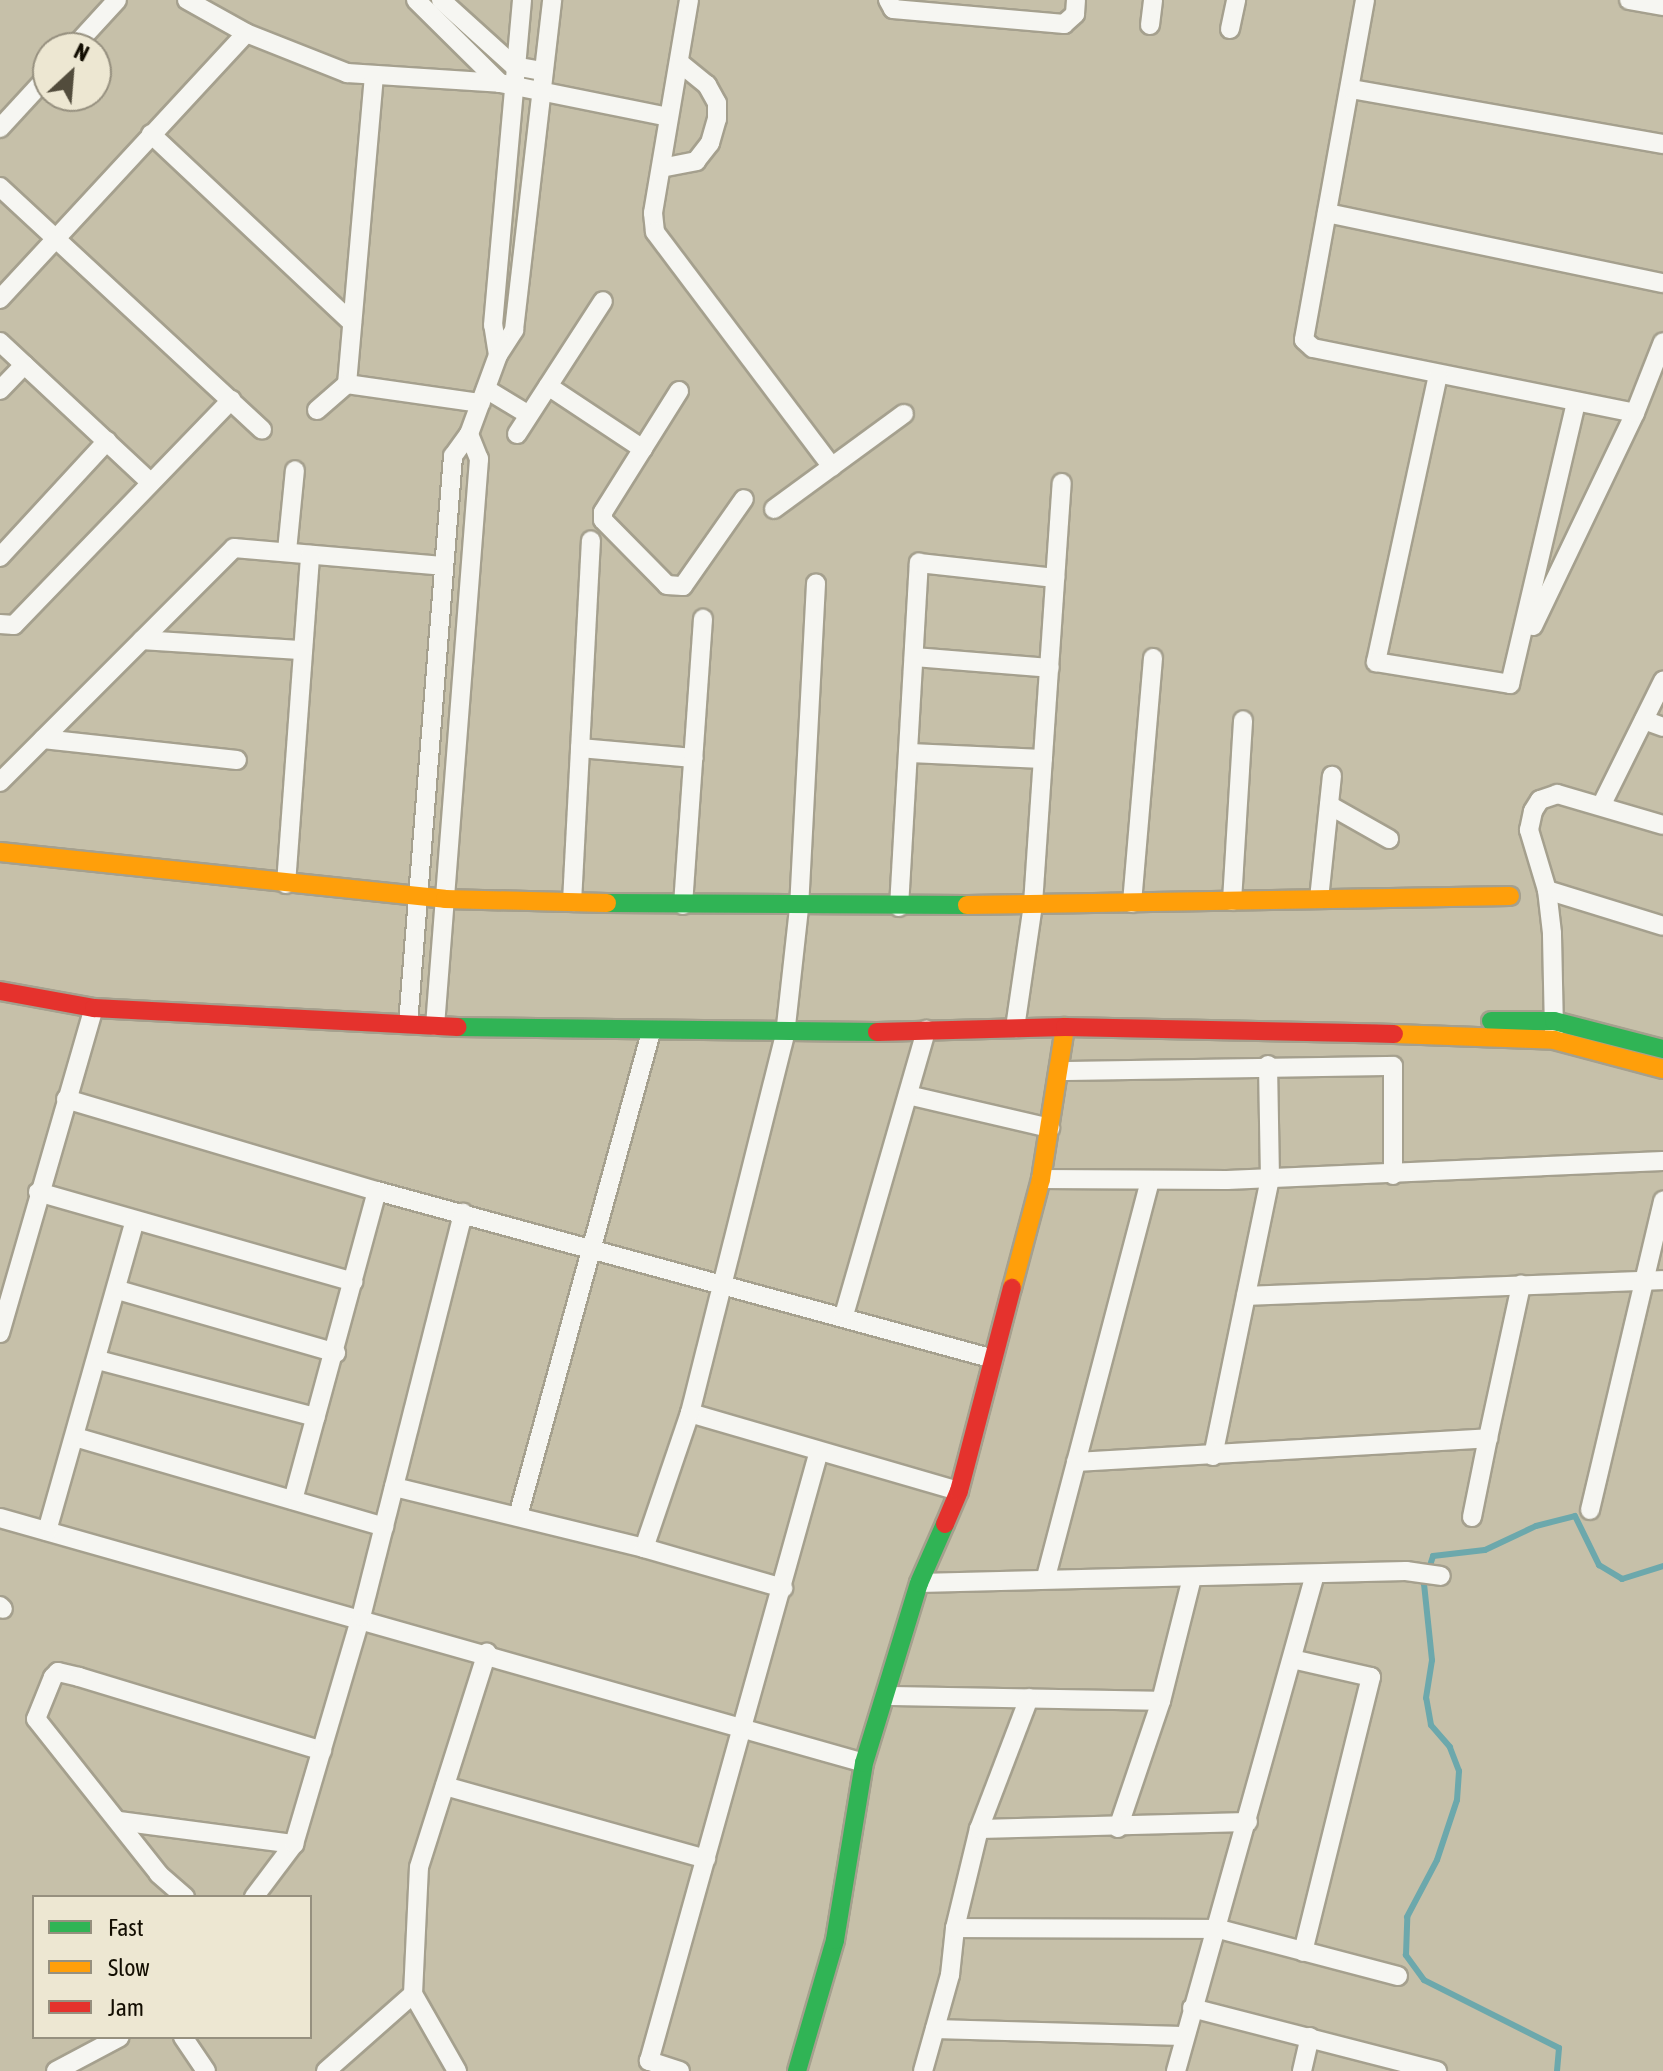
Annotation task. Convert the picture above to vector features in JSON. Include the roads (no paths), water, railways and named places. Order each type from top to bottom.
[{"type":"street","points":[[88,32],[117,0]]},
{"type":"street","points":[[187,0],[246,33],[327,67],[374,78],[506,85],[669,117]]},
{"type":"street","points":[[416,0],[506,85]]},
{"type":"street","points":[[441,0],[514,66],[543,71]]},
{"type":"street","points":[[498,355],[493,325],[506,85],[514,66],[522,0]]},
{"type":"street","points":[[408,1024],[453,456],[469,434],[498,355],[514,330],[525,270],[540,92],[552,0]]},
{"type":"street","points":[[689,0],[653,213],[659,243],[832,467]]},
{"type":"street","points":[[888,0],[893,9],[964,8],[1064,24],[1075,14],[1076,0]]},
{"type":"street","points":[[1150,25],[1153,0]]},
{"type":"street","points":[[1230,29],[1236,0]]},
{"type":"street","points":[[1365,0],[1304,340],[1313,348],[1635,413]]},
{"type":"street","points":[[1629,0],[1663,6]]},
{"type":"street","points":[[0,299],[246,33]]},
{"type":"street","points":[[661,168],[696,161],[710,143],[717,119],[707,85],[679,62]]},
{"type":"street","points":[[317,410],[347,384],[374,78]]},
{"type":"street","points":[[1351,89],[1663,144]]},
{"type":"street","points":[[0,128],[32,93]]},
{"type":"street","points":[[151,134],[352,323]]},
{"type":"street","points":[[0,187],[262,430]]},
{"type":"street","points":[[1327,213],[1663,283]]},
{"type":"street","points":[[517,434],[603,301]]},
{"type":"street","points":[[0,342],[150,482]]},
{"type":"street","points":[[1518,657],[1635,413],[1663,342]]},
{"type":"street","points":[[0,390],[24,365]]},
{"type":"street","points":[[1438,375],[1376,662],[1510,684],[1576,402]]},
{"type":"street","points":[[347,384],[484,396],[529,415]]},
{"type":"street","points":[[548,386],[643,449]]},
{"type":"street","points":[[679,391],[602,517],[667,585],[689,582],[744,499]]},
{"type":"street","points":[[0,624],[14,625],[231,400]]},
{"type":"street","points":[[774,509],[904,414]]},
{"type":"street","points":[[435,1026],[479,459],[469,434]]},
{"type":"street","points":[[0,557],[107,441]]},
{"type":"street","points":[[287,551],[295,470]]},
{"type":"street","points":[[1015,1028],[1033,904],[1062,483]]},
{"type":"street","points":[[572,902],[591,540]]},
{"type":"street","points":[[0,782],[234,548],[442,566]]},
{"type":"street","points":[[286,884],[310,555]]},
{"type":"street","points":[[899,907],[919,563],[1055,578]]},
{"type":"street","points":[[644,1548],[690,1413],[785,1035],[799,908],[816,583]]},
{"type":"street","points":[[683,905],[703,619]]},
{"type":"street","points":[[142,640],[303,650]]},
{"type":"street","points":[[914,657],[1050,668]]},
{"type":"street","points":[[1132,903],[1153,658]]},
{"type":"street","points":[[1601,806],[1663,681]]},
{"type":"street","points":[[1232,901],[1243,720]]},
{"type":"street","points":[[1644,720],[1663,727]]},
{"type":"street","points":[[43,739],[237,760]]},
{"type":"street","points":[[580,748],[694,758]]},
{"type":"street","points":[[910,753],[1043,759]]},
{"type":"street","points":[[1319,899],[1332,776]]},
{"type":"street","points":[[1545,1030],[1547,890],[1529,830],[1540,800],[1557,794],[1663,825]]},
{"type":"street","points":[[1329,805],[1389,839]]},
{"type":"street","points":[[0,852],[445,899],[799,908],[1510,896]]},
{"type":"street","points":[[1547,890],[1663,926]]},
{"type":"street","points":[[0,991],[94,1008],[435,1026],[785,1035],[1065,1027],[1432,1034],[1502,1027],[1545,1030],[1663,1049]]},
{"type":"street","points":[[0,1333],[38,1192],[94,1008]]},
{"type":"street","points":[[797,2071],[835,1940],[864,1763],[887,1696],[919,1583],[959,1491],[990,1358],[1041,1179],[1065,1027]]},
{"type":"street","points":[[844,1315],[926,1030]]},
{"type":"street","points":[[1545,1030],[1663,1069]]},
{"type":"street","points":[[518,1516],[651,1032]]},
{"type":"street","points":[[1060,1071],[1268,1065],[1393,1066],[1393,1175]]},
{"type":"street","points":[[1213,1456],[1270,1179],[1268,1065]]},
{"type":"street","points":[[908,1095],[1050,1128]]},
{"type":"street","points":[[66,1099],[377,1191],[844,1315],[990,1358]]},
{"type":"street","points":[[1041,1179],[1270,1179],[1663,1161]]},
{"type":"street","points":[[1046,1577],[1150,1180]]},
{"type":"street","points":[[293,1500],[336,1353],[377,1191]]},
{"type":"street","points":[[38,1192],[353,1282]]},
{"type":"street","points":[[1590,1510],[1655,1280],[1663,1200]]},
{"type":"street","points":[[256,1895],[294,1844],[361,1617],[463,1213]]},
{"type":"street","points":[[47,1531],[118,1290],[135,1221]]},
{"type":"street","points":[[1246,1296],[1655,1280]]},
{"type":"street","points":[[1472,1517],[1521,1285]]},
{"type":"street","points":[[118,1290],[336,1353]]},
{"type":"street","points":[[98,1360],[316,1417]]},
{"type":"street","points":[[690,1413],[959,1491]]},
{"type":"street","points":[[75,1437],[384,1527]]},
{"type":"street","points":[[1076,1462],[1488,1438]]},
{"type":"street","points":[[680,2071],[649,2061],[819,1451]]},
{"type":"street","points":[[394,1487],[644,1548],[783,1588]]},
{"type":"street","points":[[0,1518],[361,1617],[864,1763]]},
{"type":"street","points":[[919,1583],[1046,1577],[1192,1578],[1406,1571],[1441,1576]]},
{"type":"street","points":[[1176,2071],[1182,2036],[1219,1929],[1315,1574]]},
{"type":"street","points":[[1118,1828],[1161,1701],[1192,1578]]},
{"type":"street","points":[[457,2071],[413,1994],[419,1867],[487,1653]]},
{"type":"street","points":[[1292,1659],[1371,1677],[1303,1952]]},
{"type":"street","points":[[183,1895],[159,1874],[36,1719],[58,1672],[322,1751]]},
{"type":"street","points":[[887,1696],[1161,1701]]},
{"type":"street","points":[[923,2071],[950,1975],[955,1928],[979,1829],[1029,1698]]},
{"type":"street","points":[[445,1786],[706,1859]]},
{"type":"street","points":[[119,1821],[294,1844]]},
{"type":"street","points":[[979,1829],[1118,1828],[1248,1822]]},
{"type":"street","points":[[955,1928],[1219,1929],[1398,1976]]},
{"type":"street","points":[[326,2071],[413,1994]]},
{"type":"street","points":[[1192,2008],[1310,2037],[1415,2068],[1437,2071]]},
{"type":"street","points":[[935,2029],[1182,2036]]},
{"type":"street","points":[[1302,2071],[1310,2037]]},
{"type":"street","points":[[56,2071],[116,2039]]},
{"type":"street","points":[[184,2039],[206,2071]]},
{"type":"waterway","points":[[1557,2071],[1559,2048],[1424,1980],[1406,1955],[1407,1917],[1437,1860],[1457,1800],[1459,1771],[1450,1747],[1431,1725],[1426,1698],[1432,1660],[1424,1584],[1433,1556],[1485,1550],[1536,1526],[1575,1516],[1599,1565],[1622,1579],[1663,1566]]}]
